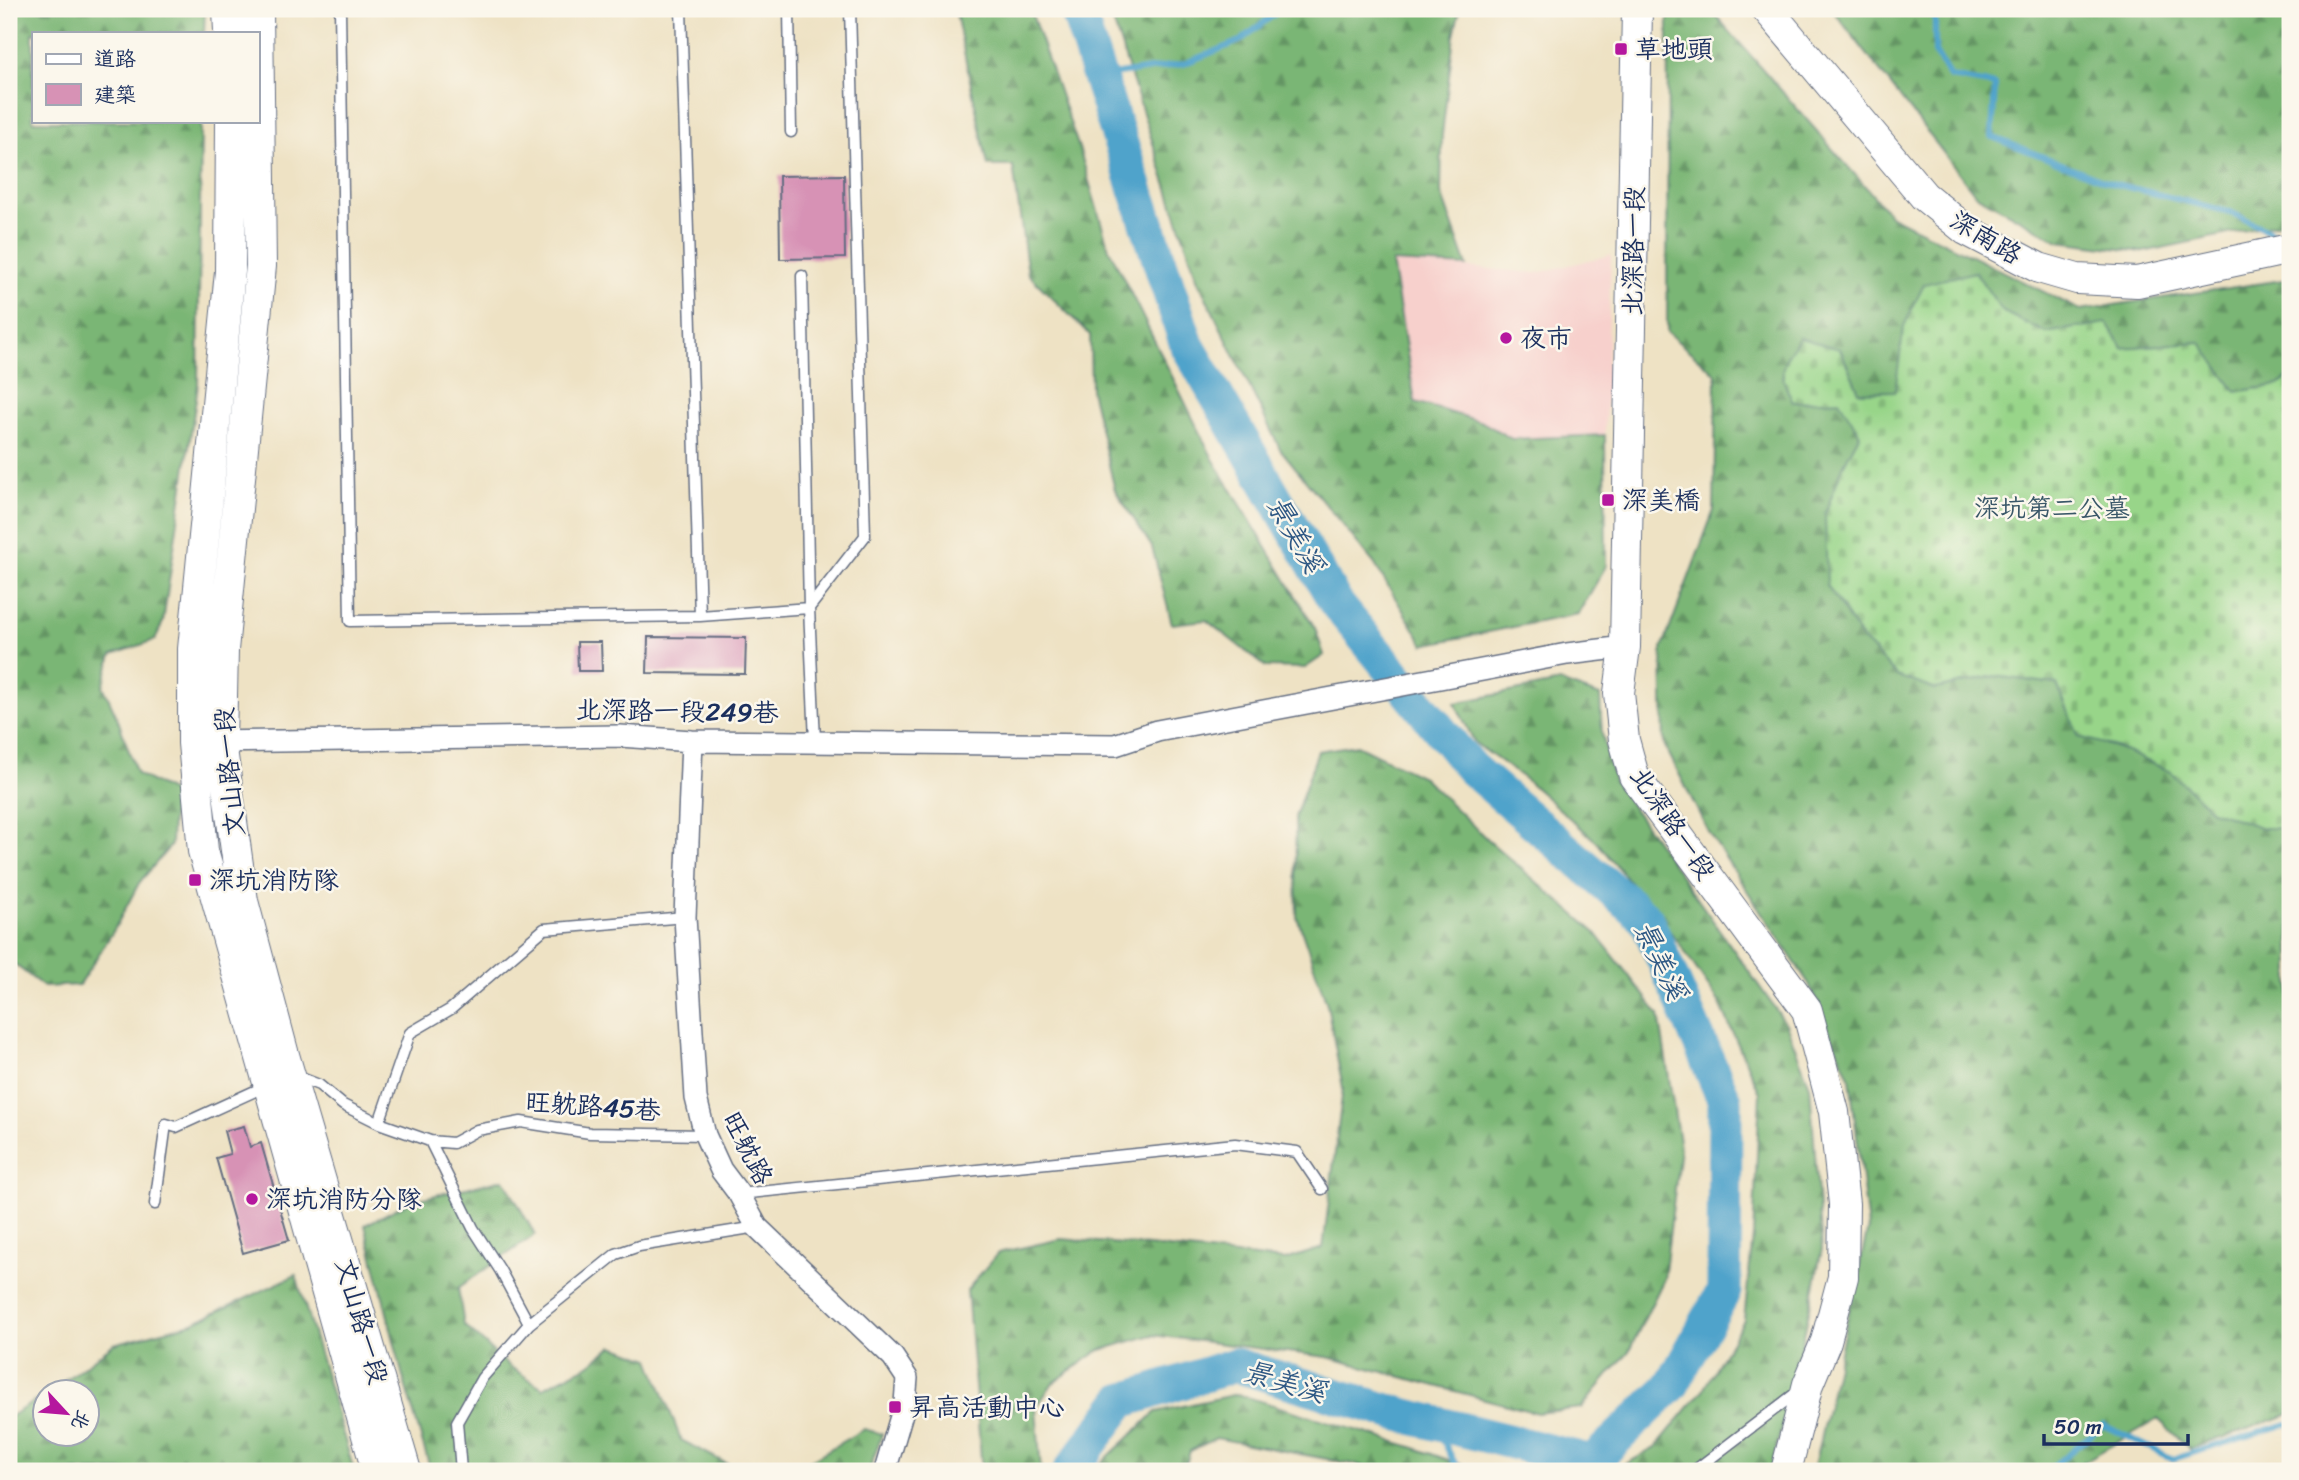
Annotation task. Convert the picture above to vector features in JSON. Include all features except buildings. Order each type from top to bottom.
[{"type":"main road","points":[[228,9],[229,32]]},
{"type":"main road","name":"文山路一段","points":[[258,9],[258,32]]},
{"type":"main road","name":"北深路一段","points":[[1637,9],[1625,646],[1619,693],[1624,740],[1634,776],[1807,1010],[1834,1112],[1844,1204],[1843,1277],[1826,1341],[1808,1384],[1786,1471]]},
{"type":"main road","name":"深南路","points":[[1767,9],[1924,196],[1966,230],[2039,268],[2077,279],[2137,282],[2285,250]]},
{"type":"main road","name":"文山路一段","points":[[259,95],[261,266],[223,650],[207,743],[203,850],[405,1471]]},
{"type":"main road","name":"文山路一段","points":[[207,743],[193,649],[230,271],[231,122]]},
{"type":"main road","name":"文山路一段","points":[[279,1079],[377,1471]]},
{"type":"street","name":"北深路一段249巷","points":[[207,743],[620,736],[692,741],[1115,745],[1157,731],[1567,654],[1625,646]]},
{"type":"street","name":"旺躭路","points":[[692,741],[685,917],[696,1098],[705,1135],[721,1170],[739,1194],[757,1227],[894,1357],[907,1378],[905,1403],[885,1471]]},
{"type":"lane","points":[[340,9],[350,621],[700,616],[809,608],[865,536],[850,9]]},
{"type":"lane","points":[[681,9],[700,616]]},
{"type":"lane","points":[[789,9],[791,132]]},
{"type":"lane","points":[[802,275],[809,608],[815,741]]},
{"type":"lane","points":[[379,1123],[410,1033],[452,1009],[544,929],[685,917]]},
{"type":"lane","points":[[155,1204],[166,1124],[176,1126],[279,1079]]},
{"type":"lane","name":"旺躭路45巷","points":[[279,1079],[319,1085],[343,1105],[379,1123],[430,1141],[453,1143],[477,1130],[521,1122],[590,1133],[705,1135]]},
{"type":"lane","points":[[430,1141],[473,1228],[500,1270],[529,1324]]},
{"type":"lane","points":[[739,1194],[1235,1143],[1297,1152],[1322,1189]]},
{"type":"lane","points":[[461,1471],[457,1422],[482,1378],[529,1324],[616,1254],[639,1246],[757,1227]]},
{"type":"lane","points":[[1694,1471],[1808,1384]]},
{"type":"shaded area","name":"夜市","points":[[1611,255],[1605,435],[1512,439],[1482,422],[1415,402],[1391,261],[1537,273]]},
{"type":"green space","points":[[9,9],[205,9],[204,32],[32,32],[32,122],[201,122],[198,385],[163,622],[155,640],[112,655],[103,686],[137,774],[173,792],[171,845],[139,883],[114,930],[79,985],[44,987],[9,960]]},
{"type":"green space","points":[[955,9],[1030,9],[1079,148],[1109,249],[1213,459],[1315,628],[1324,655],[1305,668],[1266,667],[1206,620],[1172,624],[1152,547],[1115,490],[1091,390],[1090,335],[1028,274],[1013,166],[988,166]]},
{"type":"green space","points":[[1109,9],[1460,9],[1454,35],[1442,135],[1441,193],[1467,266],[1392,262],[1415,402],[1482,422],[1512,439],[1605,435],[1606,566],[1578,614],[1424,645],[1374,563],[1280,449],[1198,281]]},
{"type":"green space","points":[[1668,9],[1710,9],[1891,216],[2080,310],[2290,279],[2290,376],[2279,385],[2236,392],[2200,342],[2122,348],[2107,323],[2046,333],[2003,312],[1975,272],[1899,368],[1895,391],[1859,392],[1840,349],[1793,402],[1840,400],[1860,434],[1843,466],[1827,585],[1860,636],[1897,676],[1935,689],[1993,676],[2057,684],[2079,737],[2116,747],[2170,771],[2211,810],[2263,828],[2290,828],[2290,1414],[2190,1449],[2158,1419],[2067,1471],[1813,1471],[1868,1228],[1850,1079],[1809,984],[1709,833],[1664,744],[1662,649],[1714,510],[1716,374],[1667,332]]},
{"type":"green space","points":[[1832,9],[2290,9],[2290,221],[2143,252],[2059,241],[1976,195]]},
{"type":"green space","name":"深坑第二公墓","points":[[1975,272],[2003,312],[2046,333],[2107,323],[2122,348],[2200,342],[2236,392],[2279,385],[2290,376],[2290,828],[2263,828],[2211,810],[2170,771],[2116,747],[2079,737],[2057,684],[1994,676],[1935,689],[1897,676],[1860,636],[1827,585],[1825,514],[1843,466],[1860,434],[1839,400],[1793,402],[1783,376],[1788,355],[1800,338],[1840,349],[1859,392],[1895,391],[1904,326],[1924,284]]},
{"type":"green space","points":[[1560,682],[1600,696],[1602,734],[1614,781],[1786,1024],[1810,1086],[1822,1249],[1771,1471],[1613,1471],[1655,1448],[1703,1390],[1744,1320],[1753,1236],[1760,1093],[1719,1002],[1676,939],[1597,842],[1525,779],[1475,743],[1455,703]]},
{"type":"green space","points":[[1357,745],[1423,777],[1489,841],[1595,932],[1659,1015],[1680,1148],[1664,1279],[1629,1351],[1581,1408],[1537,1413],[1327,1357],[1152,1335],[1098,1351],[1052,1384],[1036,1408],[1041,1471],[982,1471],[967,1290],[998,1253],[1061,1239],[1285,1260],[1323,1248],[1343,1088],[1327,1004],[1297,917],[1295,817],[1318,751]]},
{"type":"green space","points":[[504,1179],[535,1235],[458,1288],[464,1325],[509,1366],[543,1388],[589,1365],[613,1346],[650,1359],[681,1440],[733,1467],[794,1470],[864,1429],[882,1434],[869,1471],[431,1471],[404,1381],[365,1225],[411,1201]]},
{"type":"green space","points":[[296,1275],[354,1471],[9,1471],[9,1417],[32,1403],[32,1448],[102,1448],[102,1378],[68,1378],[114,1344],[193,1323]]},
{"type":"green space","points":[[1237,1394],[1415,1448],[1479,1471],[1390,1471],[1216,1438],[1190,1451],[1184,1471],[1098,1471],[1099,1465],[1156,1412]]},
{"type":"waterway","name":"景美溪","points":[[1070,1471],[1122,1401],[1235,1365],[1395,1413],[1592,1462],[1672,1385],[1724,1291],[1725,1101],[1646,919],[1471,768],[1336,603],[1187,345],[1077,9]]},
{"type":"waterway","points":[[1099,77],[1183,64],[1240,41],[1281,9]]},
{"type":"waterway","points":[[1935,9],[1935,52],[1950,77],[1995,85],[1992,137],[2111,183],[2230,212],[2285,239]]},
{"type":"waterway","points":[[1434,1423],[1459,1471]]},
{"type":"waterway","points":[[2047,1471],[2103,1425],[2173,1459],[2287,1424],[2290,1426]]},
{"type":"place","name":"草地頭","points":[[1621,49]]},
{"type":"place","name":"夜市","points":[[1506,338]]},
{"type":"place","name":"深美橋","points":[[1608,500]]},
{"type":"place","name":"深坑消防隊","points":[[195,880]]},
{"type":"place","name":"深坑消防分隊","points":[[252,1199]]},
{"type":"place","name":"昇高活動中心","points":[[895,1407]]}]
